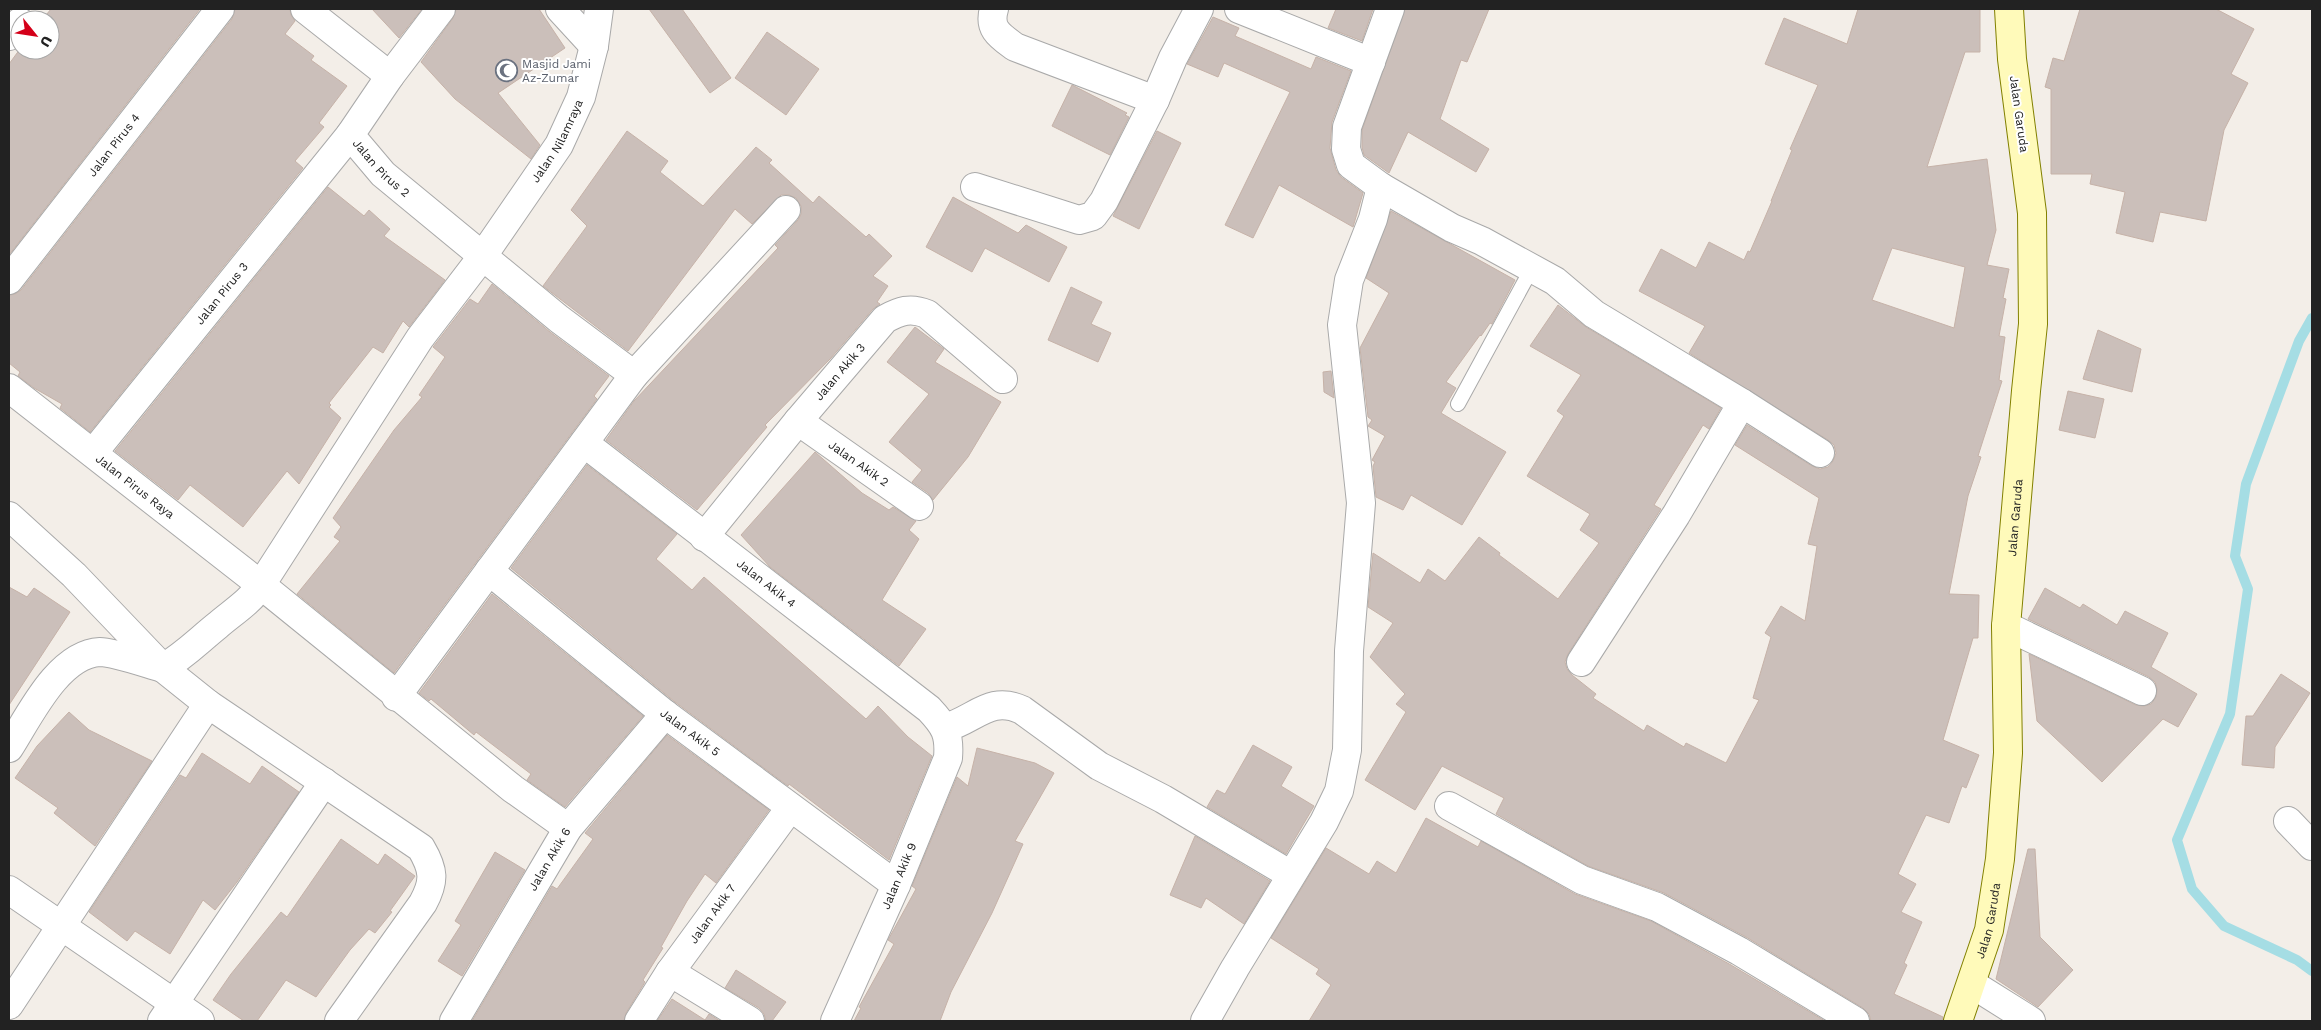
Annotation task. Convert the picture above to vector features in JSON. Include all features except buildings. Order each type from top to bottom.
[{"type":"street","name":"Jalan Pirus 4","points":[[9,280],[220,9]]},
{"type":"street","points":[[305,9],[390,76]]},
{"type":"street","name":"Jalan Pirus 2","points":[[441,9],[390,76],[350,135],[383,174],[559,319],[634,375]]},
{"type":"street","points":[[560,9],[594,46]]},
{"type":"street","name":"Jalan Nilamraya","points":[[163,668],[186,654],[257,591],[420,338],[482,257],[559,145],[581,97],[594,46],[598,9]]},
{"type":"street","points":[[994,9],[991,19],[994,28],[1002,38],[1016,47],[1155,100]]},
{"type":"street","points":[[975,187],[1062,216],[1079,220],[1093,216],[1104,201],[1155,100],[1173,58],[1199,9]]},
{"type":"street","points":[[1239,9],[1371,62]]},
{"type":"street","points":[[1390,9],[1347,127],[1346,149],[1351,164],[1381,187],[1452,228],[1482,241],[1532,268],[1571,292],[1594,314],[1742,403],[1820,453]]},
{"type":"street","name":"Jalan Garuda","points":[[1958,1021],[1989,930],[2000,859],[2008,754],[2006,626],[2034,324],[2032,213],[2012,59],[2009,9]]},
{"type":"street","name":"Jalan Pirus 3","points":[[93,453],[350,135]]},
{"type":"street","points":[[1205,1021],[1324,822],[1340,791],[1347,750],[1349,651],[1361,503],[1342,325],[1349,280],[1373,218],[1381,187]]},
{"type":"street","points":[[396,697],[634,375],[786,210]]},
{"type":"street","name":"Jalan Akik 3","points":[[704,537],[798,421],[885,319],[899,311],[918,310],[927,314],[1003,379]]},
{"type":"street","name":"Jalan Pirus Raya","points":[[9,388],[93,453],[257,591],[513,789],[568,828]]},
{"type":"street","points":[[1581,662],[1676,515],[1742,403]]},
{"type":"street","name":"Jalan Akik 2","points":[[798,421],[919,506]]},
{"type":"street","name":"Jalan Akik 4","points":[[584,443],[929,709],[945,728]]},
{"type":"street","points":[[9,516],[81,582],[163,668],[208,704],[421,848],[432,876],[432,887],[423,903],[339,1021]]},
{"type":"street","name":"Jalan Akik 5","points":[[489,571],[665,714],[896,885]]},
{"type":"street","points":[[2006,626],[2142,691]]},
{"type":"street","points":[[9,748],[51,682],[79,656],[101,652],[163,668]]},
{"type":"street","points":[[9,1005],[208,704]]},
{"type":"street","points":[[945,728],[967,720],[997,704],[1009,704],[1022,710],[1099,766],[1163,799],[1291,875]]},
{"type":"street","name":"Jalan Akik 6","points":[[454,1021],[568,828],[665,714]]},
{"type":"street","name":"Jalan Akik 9","points":[[835,1021],[896,885],[948,758],[949,747],[945,728]]},
{"type":"street","points":[[168,1012],[324,782]]},
{"type":"street","points":[[1449,806],[1582,880],[1658,907],[1754,960],[1855,1021]]},
{"type":"street","name":"Jalan Akik 7","points":[[639,1021],[670,972],[790,808]]},
{"type":"street","points":[[2288,821],[2312,846]]},
{"type":"street","points":[[9,890],[62,927],[168,1012],[200,1021]]},
{"type":"street","points":[[670,972],[750,1021]]},
{"type":"street","points":[[1972,984],[2031,1021]]},
{"type":"lane","points":[[1458,404],[1532,268]]},
{"type":"waterway","points":[[2312,318],[2299,341],[2246,484],[2235,556],[2248,589],[2230,714],[2177,840],[2192,889],[2224,926],[2297,960],[2312,971]]},
{"type":"place","name":"Masjid Jami Az-Zumar","points":[[506,71]]}]
